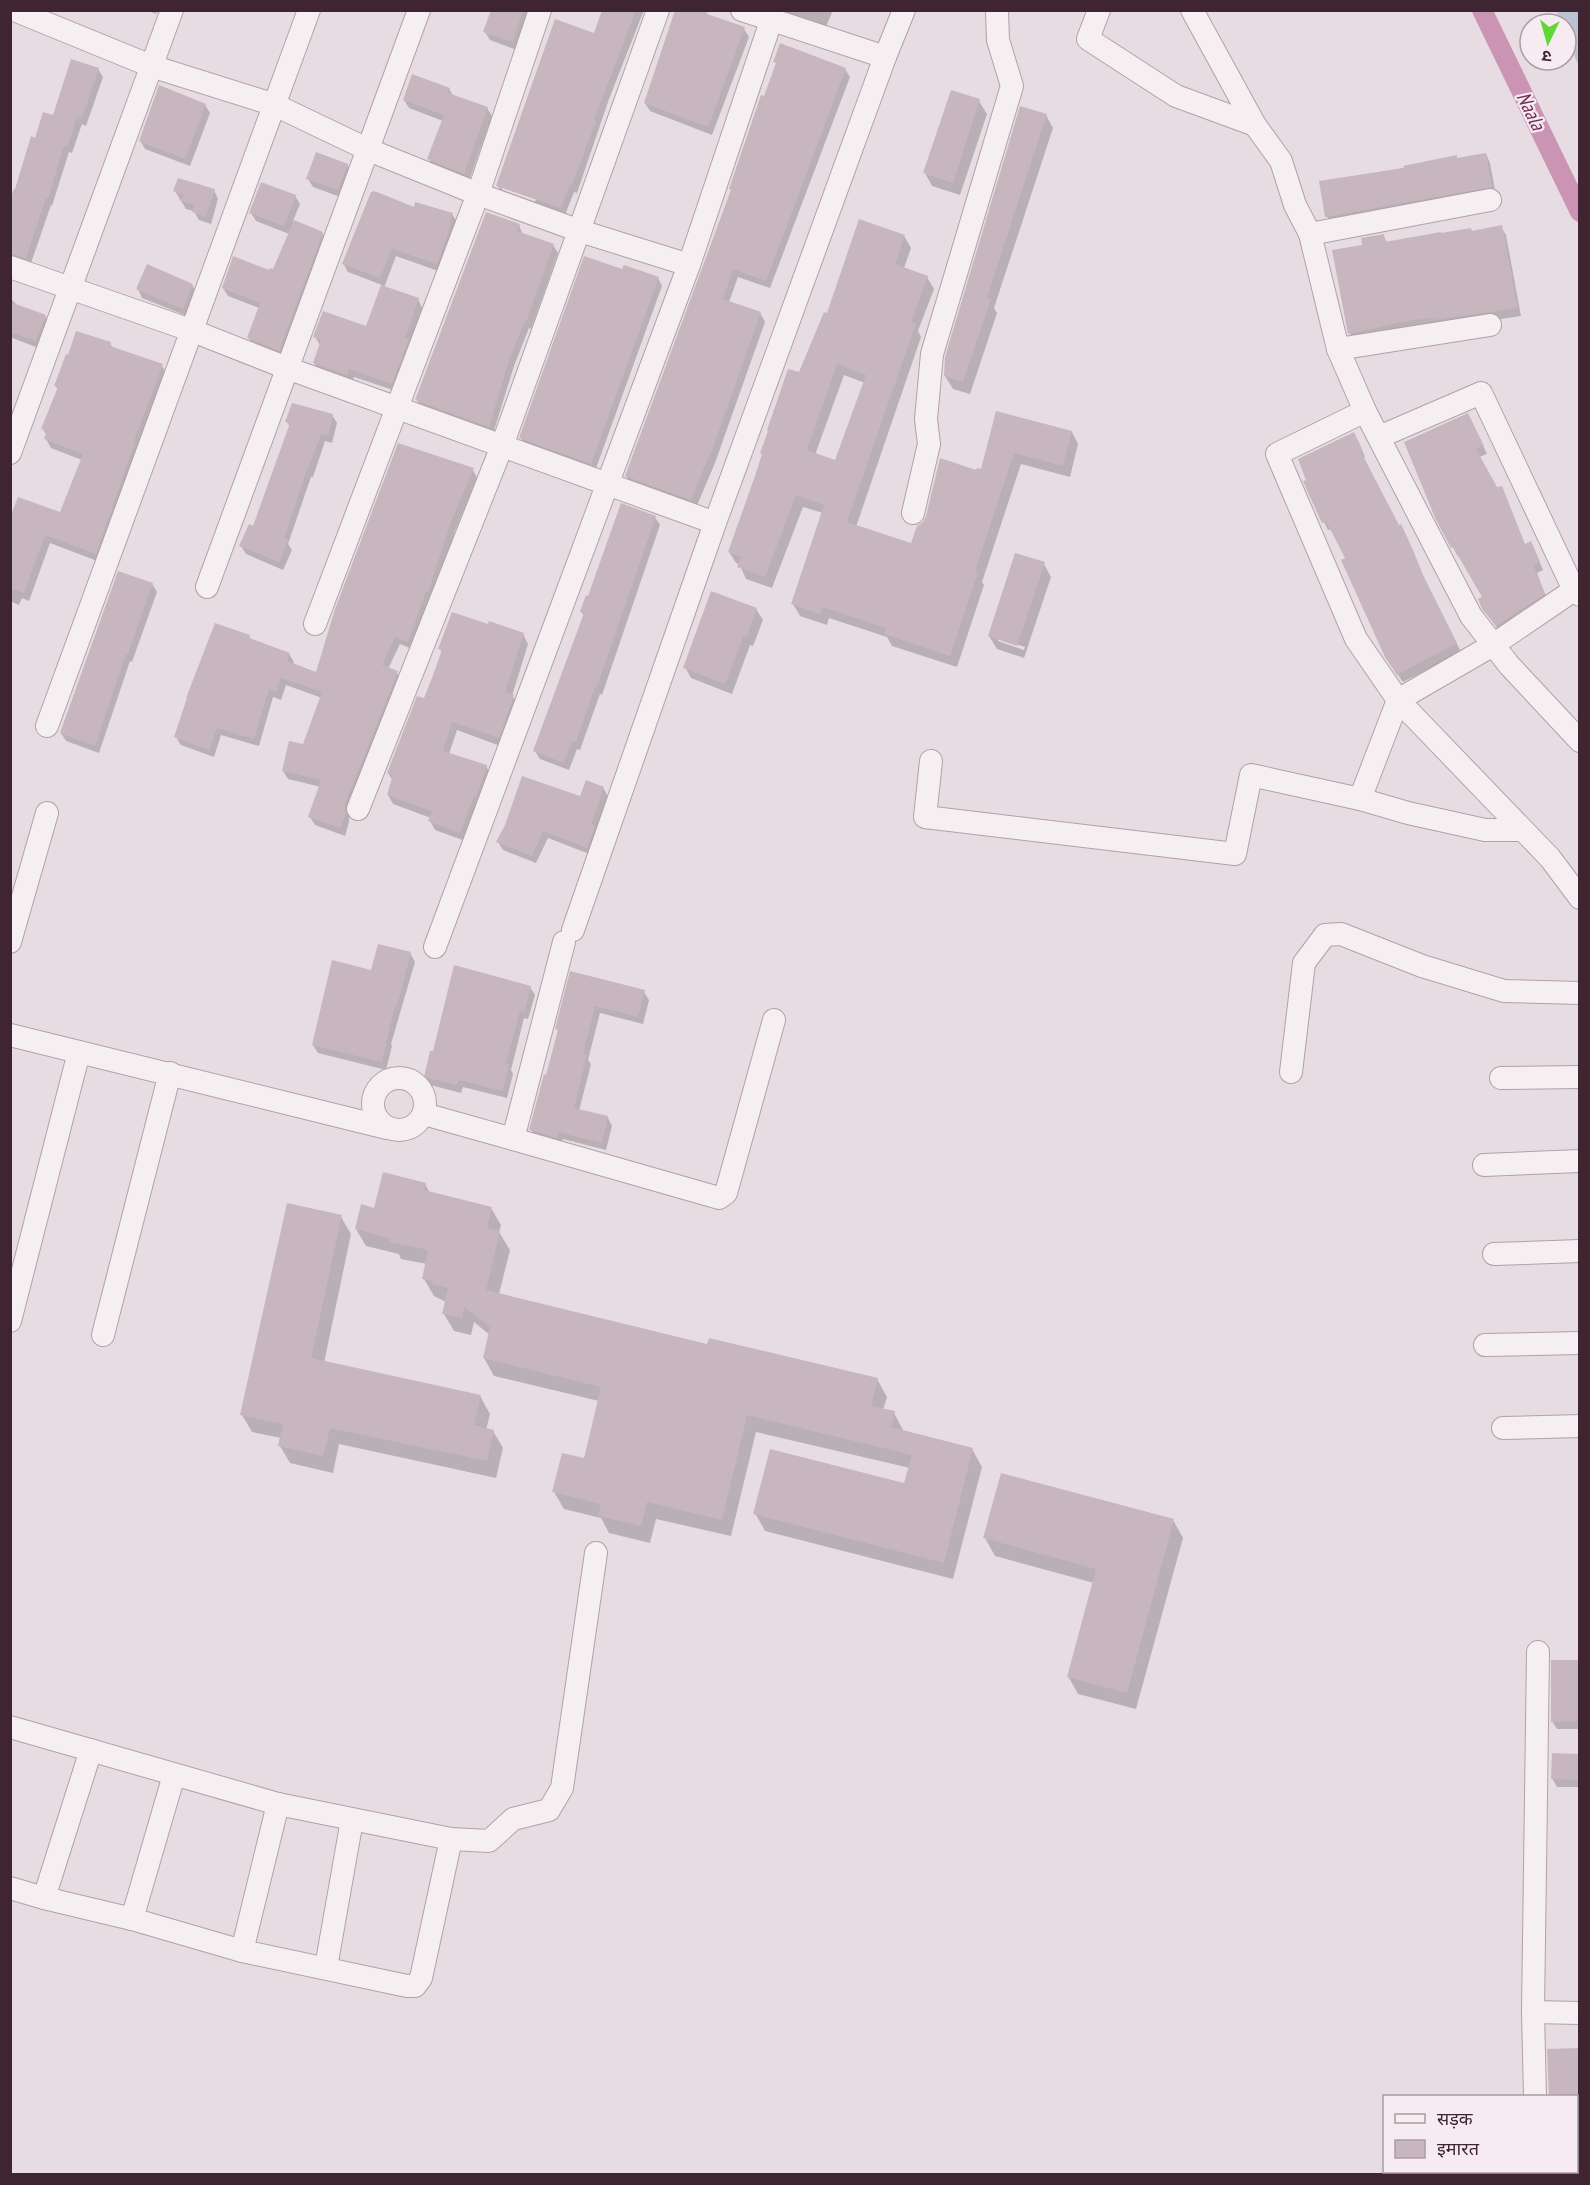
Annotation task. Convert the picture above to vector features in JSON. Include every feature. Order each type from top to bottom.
[{"type":"street","points":[[10,453],[172,10]]},
{"type":"street","points":[[47,726],[309,10]]},
{"type":"street","points":[[207,587],[419,10]]},
{"type":"street","points":[[315,624],[478,194],[540,10]]},
{"type":"street","points":[[358,809],[502,446],[658,10]]},
{"type":"street","points":[[742,10],[885,57]]},
{"type":"street","points":[[513,1139],[568,936],[715,523],[904,10]]},
{"type":"street","points":[[913,513],[929,444],[926,419],[932,354],[1012,86],[998,40],[997,10]]},
{"type":"street","points":[[1099,10],[1088,39],[1176,96],[1255,125]]},
{"type":"street","points":[[1192,10],[1255,125],[1281,161],[1295,205],[1310,234],[1338,349],[1365,411],[1471,616],[1509,665],[1580,741]]},
{"type":"street","points":[[26,12],[151,66],[275,105],[369,150],[478,194],[580,231],[689,265]]},
{"type":"street","points":[[435,946],[689,265],[771,21]]},
{"type":"street","points":[[1310,234],[1490,200]]},
{"type":"street","points":[[10,267],[193,331],[287,368],[715,523]]},
{"type":"street","points":[[1338,349],[1490,325]]},
{"type":"street","points":[[1359,799],[1398,699],[1493,645],[1577,593],[1481,393],[1379,437]]},
{"type":"street","points":[[1365,411],[1277,454],[1356,639],[1398,699],[1550,858],[1580,898]]},
{"type":"street","points":[[931,761],[925,817],[1235,854],[1251,775],[1485,830],[1522,830]]},
{"type":"street","points":[[10,942],[47,813]]},
{"type":"street","points":[[1291,1072],[1304,963],[1325,936],[1341,934],[1422,966],[1504,990],[1580,993]]},
{"type":"street","points":[[424,1114],[719,1198],[726,1193],[774,1020]]},
{"type":"street","points":[[10,1035],[170,1073],[395,1131],[413,1127],[424,1114],[426,1106],[422,1089],[408,1079],[391,1079],[377,1089],[372,1106],[375,1115],[387,1128]]},
{"type":"street","points":[[10,1322],[80,1052]]},
{"type":"street","points":[[103,1335],[170,1073]]},
{"type":"street","points":[[1501,1078],[1580,1077]]},
{"type":"street","points":[[1484,1165],[1580,1161]]},
{"type":"street","points":[[1494,1254],[1580,1251]]},
{"type":"street","points":[[1485,1345],[1580,1343]]},
{"type":"street","points":[[1503,1428],[1580,1426]]},
{"type":"street","points":[[11,1727],[278,1804],[451,1839],[489,1841],[513,1819],[549,1810],[562,1788],[596,1552]]},
{"type":"street","points":[[1535,2095],[1533,2012],[1538,1652]]},
{"type":"street","points":[[44,1898],[91,1750]]},
{"type":"street","points":[[132,1919],[174,1775]]},
{"type":"street","points":[[242,1951],[278,1804]]},
{"type":"street","points":[[326,1967],[352,1820]]},
{"type":"street","points":[[10,1888],[132,1919],[242,1951],[415,1986],[421,1978],[451,1839]]},
{"type":"street","points":[[1533,2012],[1580,2013]]},
{"type":"shaded area","points":[[1579,11],[1579,67],[1578,12],[1556,12]]},
{"type":"building","points":[[491,10],[523,10],[513,42],[483,32]]},
{"type":"building","points":[[602,10],[636,10],[572,185],[570,184],[561,208],[496,186],[555,19],[594,33]]},
{"type":"building","points":[[675,10],[708,10],[707,14],[745,27],[708,127],[644,103]]},
{"type":"building","points":[[780,43],[846,68],[766,281],[733,269],[723,299],[761,312],[710,456],[691,500],[625,476],[731,190],[729,189],[761,95],[764,96],[776,63],[773,62]]},
{"type":"building","points":[[71,59],[99,68],[82,118],[77,116],[68,146],[64,145],[48,199],[46,198],[26,258],[10,254],[10,199],[31,136],[35,138],[43,112],[53,115]]},
{"type":"building","points":[[412,74],[450,88],[448,93],[488,107],[464,174],[427,159],[444,115],[403,100]]},
{"type":"building","points":[[159,85],[206,104],[185,159],[139,141]]},
{"type":"building","points":[[951,90],[980,99],[953,183],[923,173]]},
{"type":"building","points":[[1020,106],[1047,114],[987,297],[991,299],[963,382],[944,376],[945,357]]},
{"type":"building","points":[[316,152],[348,164],[338,190],[306,179]]},
{"type":"building","points":[[1486,153],[1492,187],[1325,217],[1319,181],[1404,168],[1403,166],[1457,155],[1457,158]]},
{"type":"building","points":[[178,178],[215,189],[206,217],[192,212],[194,205],[179,200],[184,195],[173,191]]},
{"type":"building","points":[[261,182],[296,195],[284,226],[249,213]]},
{"type":"building","points":[[371,192],[377,192],[414,207],[415,202],[453,213],[437,264],[392,249],[380,278],[342,264]]},
{"type":"building","points":[[486,212],[520,224],[517,231],[554,244],[526,322],[510,357],[489,427],[415,400]]},
{"type":"building","points":[[859,219],[905,235],[895,264],[928,276],[911,322],[916,323],[847,522],[911,543],[917,526],[926,516],[940,458],[976,470],[981,469],[996,411],[1072,431],[1063,466],[1014,453],[950,656],[884,634],[886,628],[823,607],[820,614],[791,604],[824,505],[796,495],[765,577],[737,567],[741,557],[728,552],[755,476],[767,430],[788,369],[799,372],[824,312],[827,313]],"holes":[[[837,364],[866,375],[835,460],[807,450]]]},
{"type":"building","points":[[294,220],[323,232],[279,351],[247,338],[260,303],[222,288],[233,256],[269,270],[273,269]]},
{"type":"building","points":[[1502,225],[1518,308],[1434,320],[1433,318],[1407,321],[1348,334],[1332,250],[1362,245],[1361,238],[1384,234],[1385,242],[1441,232],[1471,228],[1472,231]]},
{"type":"building","points":[[584,256],[622,269],[624,265],[659,277],[591,464],[519,438]]},
{"type":"building","points":[[147,264],[193,284],[183,309],[136,289]]},
{"type":"building","points":[[381,285],[419,298],[405,338],[409,339],[392,384],[349,369],[347,375],[313,363],[321,340],[313,337],[323,311],[366,326]]},
{"type":"building","points":[[10,302],[46,315],[36,341],[10,332]]},
{"type":"building","points":[[76,331],[111,342],[110,346],[163,364],[96,554],[45,535],[24,593],[10,588],[10,517],[18,497],[60,512],[83,454],[44,439],[47,431],[41,429],[58,387],[54,386]]},
{"type":"building","points":[[292,403],[333,414],[328,436],[321,434],[307,469],[284,538],[288,540],[279,562],[239,546],[249,524],[253,526],[290,423],[285,422]]},
{"type":"building","points":[[1468,413],[1484,446],[1476,449],[1497,487],[1502,486],[1525,544],[1531,541],[1540,562],[1533,565],[1545,594],[1496,626],[1482,609],[1478,599],[1482,597],[1436,520],[1404,442]]},
{"type":"building","points":[[1354,432],[1362,449],[1360,450],[1399,525],[1401,524],[1422,573],[1457,643],[1397,675],[1385,657],[1341,560],[1345,558],[1326,521],[1322,523],[1310,497],[1303,481],[1306,480],[1298,459]]},
{"type":"building","points":[[398,443],[474,468],[451,522],[428,592],[426,591],[408,642],[395,637],[382,665],[398,671],[345,804],[346,813],[340,828],[308,817],[321,780],[282,771],[289,741],[303,744],[322,692],[281,678],[276,692],[269,689],[254,739],[217,728],[209,750],[174,737],[186,698],[215,623],[250,635],[249,638],[290,653],[287,661],[316,672],[335,609]]},
{"type":"building","points":[[621,503],[656,516],[597,687],[595,687],[576,742],[572,741],[564,763],[533,751],[584,613],[580,612],[586,595],[588,596]]},
{"type":"building","points":[[1015,553],[1045,562],[1017,646],[988,636]]},
{"type":"building","points":[[118,571],[153,583],[95,746],[60,733]]},
{"type":"building","points":[[711,591],[757,608],[725,684],[683,668]]},
{"type":"building","points":[[452,612],[524,633],[505,692],[514,695],[499,738],[452,722],[443,751],[487,765],[460,833],[428,821],[432,811],[387,795],[393,775],[387,773],[417,696],[424,698],[442,650],[438,649]]},
{"type":"building","points":[[522,776],[580,796],[586,780],[604,787],[591,824],[595,825],[587,848],[543,831],[532,856],[496,842],[505,825]]},
{"type":"building","points":[[378,944],[411,952],[397,1006],[395,1005],[382,1062],[312,1045],[332,960],[371,970]]},
{"type":"building","points":[[454,965],[531,986],[524,1012],[520,1011],[506,1064],[509,1064],[503,1091],[459,1080],[457,1085],[424,1077],[430,1051],[433,1051]]},
{"type":"building","points":[[570,971],[645,990],[638,1017],[595,1006],[583,1054],[587,1055],[574,1108],[608,1116],[602,1143],[558,1132],[557,1138],[529,1130],[558,1030],[555,1029]]},
{"type":"building","points":[[383,1172],[426,1183],[424,1190],[492,1207],[487,1228],[500,1231],[486,1290],[707,1344],[709,1338],[878,1378],[871,1406],[895,1411],[891,1427],[973,1448],[944,1563],[753,1514],[770,1449],[904,1483],[912,1455],[747,1415],[722,1520],[647,1502],[641,1526],[598,1516],[601,1504],[552,1492],[562,1453],[584,1458],[601,1387],[483,1358],[490,1327],[464,1307],[462,1318],[442,1314],[448,1288],[422,1279],[428,1250],[390,1242],[389,1238],[355,1229],[361,1204],[374,1208]]},
{"type":"building","points":[[287,1203],[342,1215],[311,1358],[481,1395],[474,1425],[494,1430],[487,1461],[330,1428],[323,1456],[278,1446],[283,1424],[240,1415]]},
{"type":"building","points":[[1001,1473],[1174,1519],[1127,1693],[1067,1677],[1096,1569],[983,1538]]},
{"type":"building","points":[[1551,1660],[1580,1660],[1580,1721],[1551,1722]]},
{"type":"building","points":[[1552,1753],[1580,1754],[1580,1780],[1551,1779]]},
{"type":"building","points":[[1580,2048],[1580,2094],[1549,2095],[1547,2049]]},
{"type":"waterway","name":"Naala","points":[[1482,10],[1580,212]]}]
